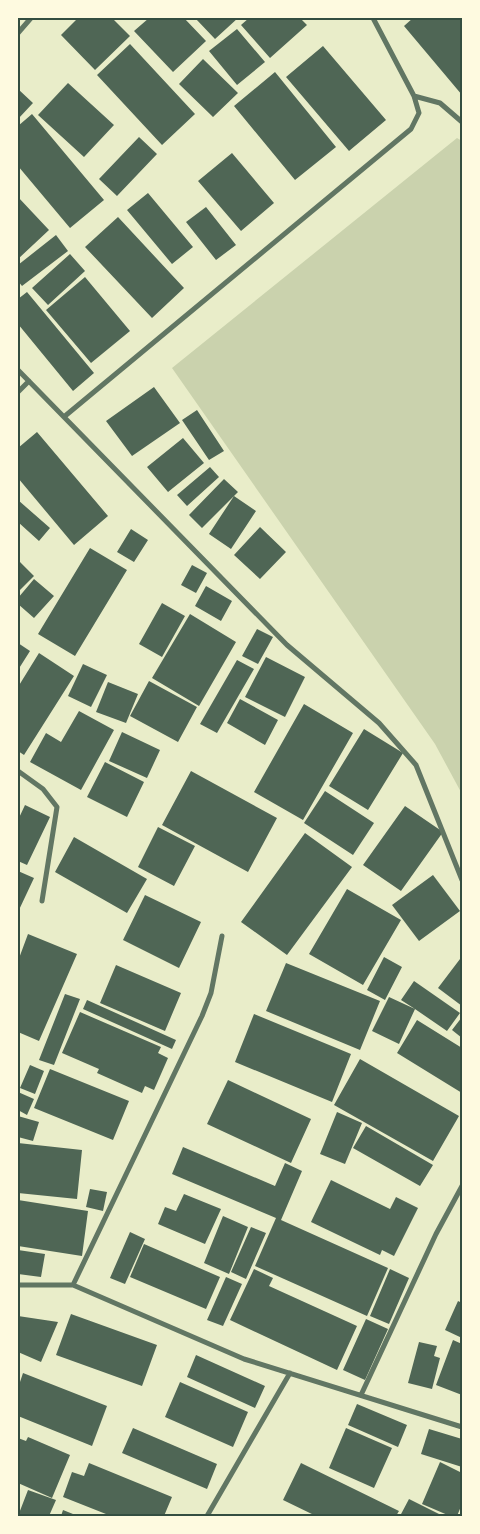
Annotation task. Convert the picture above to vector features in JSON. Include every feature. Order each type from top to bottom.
[{"type":"street","points":[[18,33],[31,18]]},
{"type":"street","points":[[65,416],[411,129],[420,113],[414,96],[373,18]]},
{"type":"street","points":[[414,96],[440,103],[462,122]]},
{"type":"street","points":[[18,370],[287,645],[379,723],[416,765],[462,880]]},
{"type":"street","points":[[18,392],[29,381]]},
{"type":"street","points":[[18,771],[43,789],[57,807],[42,901]]},
{"type":"street","points":[[72,1285],[202,1016],[211,993],[222,936]]},
{"type":"street","points":[[361,1395],[436,1234],[462,1186]]},
{"type":"street","points":[[18,1285],[72,1285],[244,1359],[462,1427]]},
{"type":"street","points":[[207,1516],[290,1373]]},
{"type":"green space","points":[[457,138],[462,141],[462,794],[435,744],[172,368]]},
{"type":"building","points":[[78,18],[112,18],[130,36],[95,70],[61,35]]},
{"type":"building","points":[[149,18],[184,18],[206,41],[173,72],[134,31]]},
{"type":"building","points":[[238,18],[215,39],[196,19]]},
{"type":"building","points":[[249,18],[300,18],[307,25],[270,58],[241,25]]},
{"type":"building","points":[[413,18],[462,19],[462,95],[404,26]]},
{"type":"building","points":[[237,29],[265,62],[237,85],[209,51]]},
{"type":"building","points":[[130,44],[195,114],[162,145],[97,75]]},
{"type":"building","points":[[323,46],[386,120],[349,151],[286,77]]},
{"type":"building","points":[[203,59],[238,93],[213,117],[179,84]]},
{"type":"building","points":[[275,72],[336,147],[295,180],[234,106]]},
{"type":"building","points":[[68,83],[114,125],[84,157],[38,115]]},
{"type":"building","points":[[18,89],[33,103],[18,119]]},
{"type":"building","points":[[32,114],[104,200],[70,228],[18,166],[18,126]]},
{"type":"building","points":[[139,137],[157,154],[117,196],[99,179]]},
{"type":"building","points":[[232,153],[274,203],[241,231],[198,181]]},
{"type":"building","points":[[148,193],[193,247],[172,264],[127,210]]},
{"type":"building","points":[[18,197],[49,230],[18,259]]},
{"type":"building","points":[[206,207],[236,245],[216,260],[186,222]]},
{"type":"building","points":[[118,217],[184,288],[152,318],[85,247]]},
{"type":"building","points":[[56,235],[68,251],[22,286],[18,281],[18,265]]},
{"type":"building","points":[[70,254],[85,271],[48,305],[32,288]]},
{"type":"building","points":[[85,277],[130,331],[91,363],[46,310]]},
{"type":"building","points":[[27,292],[94,373],[73,391],[18,324],[18,299]]},
{"type":"building","points":[[154,387],[180,423],[132,456],[106,421]]},
{"type":"building","points":[[197,410],[224,451],[209,460],[182,420]]},
{"type":"building","points":[[37,432],[108,516],[74,545],[18,478],[18,448]]},
{"type":"building","points":[[183,438],[204,463],[168,492],[147,467]]},
{"type":"building","points":[[210,467],[219,477],[187,506],[177,495]]},
{"type":"building","points":[[224,479],[238,492],[202,528],[189,515]]},
{"type":"building","points":[[234,496],[256,511],[231,549],[209,534]]},
{"type":"building","points":[[18,500],[50,528],[39,541],[18,522]]},
{"type":"building","points":[[260,527],[286,552],[260,579],[234,555]]},
{"type":"building","points":[[131,529],[148,540],[134,562],[117,552]]},
{"type":"building","points":[[90,548],[127,570],[75,656],[38,634]]},
{"type":"building","points":[[20,562],[34,576],[18,592],[18,565]]},
{"type":"building","points":[[192,565],[207,573],[196,593],[181,585]]},
{"type":"building","points":[[34,579],[54,596],[34,618],[18,604],[18,598]]},
{"type":"building","points":[[206,586],[232,601],[221,621],[195,606]]},
{"type":"building","points":[[162,603],[185,616],[162,657],[139,644]]},
{"type":"building","points":[[190,614],[236,642],[199,706],[152,678]]},
{"type":"building","points":[[257,629],[273,637],[258,664],[242,656]]},
{"type":"building","points":[[18,643],[30,651],[18,670]]},
{"type":"building","points":[[39,653],[74,676],[24,755],[18,751],[18,687]]},
{"type":"building","points":[[266,657],[305,677],[285,717],[245,697]]},
{"type":"building","points":[[237,660],[254,669],[217,733],[200,724]]},
{"type":"building","points":[[83,664],[107,675],[91,707],[68,696]]},
{"type":"building","points":[[149,681],[197,707],[178,742],[130,716]]},
{"type":"building","points":[[108,682],[138,694],[126,723],[96,712]]},
{"type":"building","points":[[240,699],[278,720],[265,745],[227,723]]},
{"type":"building","points":[[304,704],[353,733],[303,820],[254,792]]},
{"type":"building","points":[[79,711],[114,730],[81,790],[30,762],[46,733],[61,742]]},
{"type":"building","points":[[364,729],[403,753],[368,810],[329,786]]},
{"type":"building","points":[[122,732],[160,750],[147,778],[109,761]]},
{"type":"building","points":[[105,762],[144,782],[127,817],[87,797]]},
{"type":"building","points":[[191,771],[277,818],[248,872],[162,825]]},
{"type":"building","points":[[325,791],[374,823],[353,855],[304,823]]},
{"type":"building","points":[[25,805],[50,817],[27,865],[18,861],[18,820]]},
{"type":"building","points":[[405,806],[443,832],[401,891],[363,865]]},
{"type":"building","points":[[158,827],[195,846],[174,886],[138,867]]},
{"type":"building","points":[[305,833],[352,867],[287,955],[241,922]]},
{"type":"building","points":[[74,837],[147,879],[127,913],[55,872]]},
{"type":"building","points":[[18,871],[34,878],[18,912]]},
{"type":"building","points":[[433,875],[460,911],[419,941],[392,905]]},
{"type":"building","points":[[347,889],[401,920],[363,985],[309,954]]},
{"type":"building","points":[[145,895],[201,922],[179,968],[123,940]]},
{"type":"building","points":[[28,934],[77,954],[39,1041],[18,1032],[18,961]]},
{"type":"building","points":[[384,957],[402,967],[385,1000],[367,990]]},
{"type":"building","points":[[460,959],[462,961],[462,1006],[438,988]]},
{"type":"building","points":[[286,963],[380,1001],[360,1050],[266,1011]]},
{"type":"building","points":[[116,965],[181,993],[165,1031],[100,1003]]},
{"type":"building","points":[[414,981],[460,1013],[447,1031],[401,1000]]},
{"type":"building","points":[[65,994],[80,999],[54,1065],[39,1060]]},
{"type":"building","points":[[389,997],[415,1009],[399,1044],[372,1031]]},
{"type":"building","points":[[87,1000],[176,1040],[172,1049],[83,1009]]},
{"type":"building","points":[[80,1012],[161,1047],[158,1053],[168,1058],[154,1090],[145,1086],[142,1093],[97,1073],[99,1069],[62,1053]]},
{"type":"building","points":[[254,1014],[351,1054],[332,1102],[235,1062]]},
{"type":"building","points":[[462,1017],[462,1038],[452,1030]]},
{"type":"building","points":[[417,1020],[462,1048],[462,1093],[397,1053]]},
{"type":"building","points":[[360,1059],[459,1116],[433,1161],[334,1105]]},
{"type":"building","points":[[30,1065],[44,1071],[35,1094],[20,1088]]},
{"type":"building","points":[[50,1069],[129,1101],[113,1140],[34,1108]]},
{"type":"building","points":[[228,1080],[311,1119],[291,1163],[207,1124]]},
{"type":"building","points":[[18,1092],[34,1099],[27,1115],[18,1110]]},
{"type":"building","points":[[337,1112],[362,1123],[345,1164],[320,1154]]},
{"type":"building","points":[[18,1116],[39,1122],[33,1141],[18,1137]]},
{"type":"building","points":[[366,1126],[433,1165],[420,1186],[353,1148]]},
{"type":"building","points":[[18,1143],[82,1150],[77,1199],[18,1193]]},
{"type":"building","points":[[183,1147],[275,1186],[285,1163],[302,1171],[281,1220],[388,1268],[367,1316],[255,1266],[276,1218],[172,1174]]},
{"type":"building","points":[[331,1180],[390,1209],[396,1197],[418,1208],[394,1256],[382,1250],[380,1255],[311,1222]]},
{"type":"building","points":[[90,1189],[107,1192],[103,1211],[86,1207]]},
{"type":"building","points":[[184,1194],[221,1209],[205,1244],[158,1224],[165,1207],[176,1211]]},
{"type":"building","points":[[18,1200],[88,1211],[82,1256],[18,1246]]},
{"type":"building","points":[[223,1216],[248,1227],[229,1274],[204,1263]]},
{"type":"building","points":[[251,1227],[266,1233],[246,1279],[231,1272]]},
{"type":"building","points":[[130,1232],[145,1239],[125,1284],[110,1278]]},
{"type":"building","points":[[144,1244],[220,1277],[206,1309],[130,1277]]},
{"type":"building","points":[[18,1250],[45,1254],[41,1277],[18,1274]]},
{"type":"building","points":[[254,1269],[273,1278],[269,1286],[357,1326],[337,1370],[230,1320]]},
{"type":"building","points":[[390,1269],[409,1278],[389,1324],[370,1316]]},
{"type":"building","points":[[226,1277],[242,1284],[223,1326],[207,1320]]},
{"type":"building","points":[[458,1301],[462,1303],[462,1338],[445,1330]]},
{"type":"building","points":[[71,1314],[157,1345],[142,1386],[56,1355]]},
{"type":"building","points":[[18,1316],[58,1322],[41,1362],[18,1352]]},
{"type":"building","points":[[366,1319],[388,1329],[365,1380],[343,1370]]},
{"type":"building","points":[[453,1340],[462,1344],[462,1395],[436,1385]]},
{"type":"building","points":[[419,1342],[437,1346],[434,1356],[440,1358],[432,1389],[408,1383]]},
{"type":"building","points":[[196,1355],[265,1386],[255,1408],[187,1377]]},
{"type":"building","points":[[23,1373],[107,1406],[92,1446],[18,1416],[18,1388]]},
{"type":"building","points":[[180,1382],[248,1412],[233,1447],[165,1417]]},
{"type":"building","points":[[357,1404],[407,1425],[398,1447],[348,1425]]},
{"type":"building","points":[[133,1428],[217,1464],[207,1489],[122,1453]]},
{"type":"building","points":[[346,1428],[392,1448],[374,1488],[329,1468]]},
{"type":"building","points":[[429,1429],[462,1439],[462,1467],[421,1454]]},
{"type":"building","points":[[28,1437],[70,1455],[52,1498],[18,1483],[18,1438],[26,1441]]},
{"type":"building","points":[[440,1462],[462,1473],[462,1504],[457,1516],[450,1516],[422,1504]]},
{"type":"building","points":[[89,1463],[172,1497],[164,1516],[111,1516],[63,1497],[72,1472],[84,1476]]},
{"type":"building","points":[[301,1463],[399,1511],[396,1516],[316,1516],[283,1500]]},
{"type":"building","points":[[28,1490],[56,1500],[49,1516],[18,1516]]},
{"type":"building","points":[[409,1499],[443,1516],[400,1516]]},
{"type":"building","points":[[63,1510],[78,1516],[61,1516]]}]
